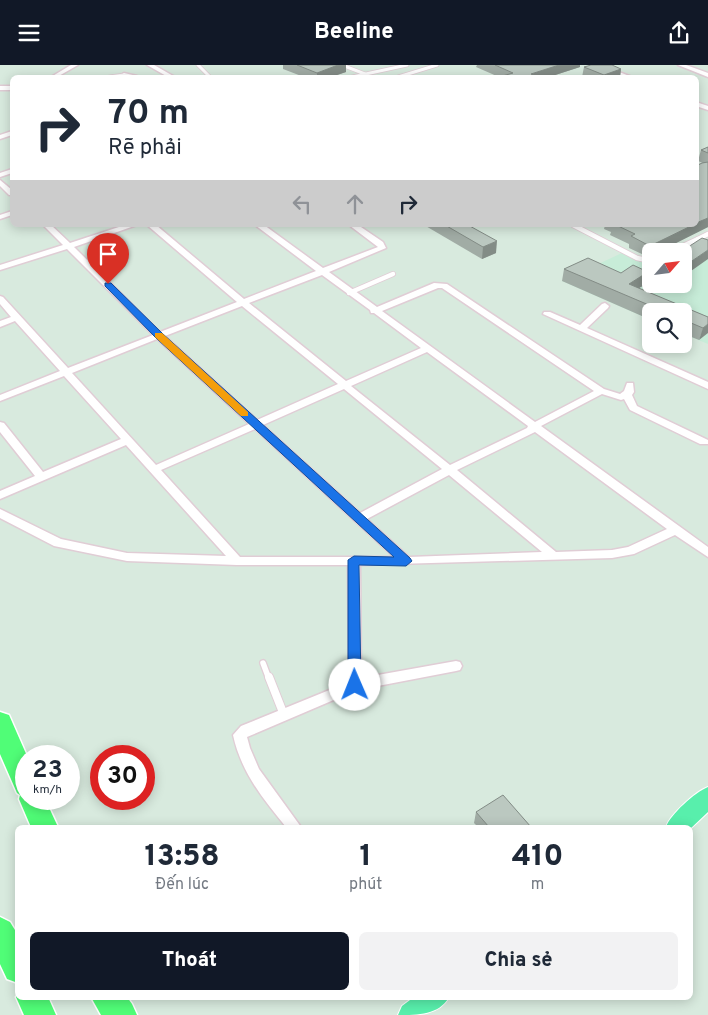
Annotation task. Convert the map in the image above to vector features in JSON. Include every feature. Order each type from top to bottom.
[{"type":"highway","points":[[0,723],[15,759]]},
{"type":"highway","points":[[37,810],[43,825]]},
{"type":"highway","points":[[0,936],[15,963]]},
{"type":"highway","points":[[33,1000],[39,1015]]},
{"type":"highway","points":[[106,1000],[110,1015]]},
{"type":"highway","points":[[108,1000],[121,1015]]},
{"type":"main road","points":[[679,825],[708,797]]},
{"type":"street","points":[[58,75],[75,65]]},
{"type":"street","points":[[150,65],[168,75]]},
{"type":"street","points":[[596,65],[624,75]]},
{"type":"street","points":[[681,65],[708,75]]},
{"type":"street","points":[[0,182],[10,191]]},
{"type":"street","points":[[49,227],[70,245],[159,336],[406,561]]},
{"type":"street","points":[[0,268],[127,227]]},
{"type":"street","points":[[153,227],[243,304],[451,469],[554,556]]},
{"type":"street","points":[[262,227],[349,293],[708,553]]},
{"type":"street","points":[[0,398],[382,248],[380,244],[356,227]]},
{"type":"street","points":[[374,311],[437,285],[444,286],[601,391],[621,397],[630,392],[630,385]]},
{"type":"street","points":[[0,299],[16,319],[237,561]]},
{"type":"street","points":[[581,329],[605,307]]},
{"type":"street","points":[[547,314],[708,386]]},
{"type":"street","points":[[0,324],[16,319]]},
{"type":"street","points":[[155,469],[426,349]]},
{"type":"street","points":[[360,518],[601,391]]},
{"type":"street","points":[[627,395],[633,408],[641,413],[704,442]]},
{"type":"street","points":[[0,425],[41,477]]},
{"type":"street","points":[[0,495],[128,440]]},
{"type":"street","points":[[0,513],[58,543],[127,557],[237,561],[406,561],[554,556],[630,551],[675,530]]},
{"type":"street","points":[[354,560],[355,685]]},
{"type":"street","points":[[292,825],[263,788],[251,768],[240,735],[246,730],[355,685],[456,666]]},
{"type":"lane","points":[[198,65],[208,75]]},
{"type":"lane","points":[[342,65],[365,75],[407,65]]},
{"type":"lane","points":[[404,75],[437,65]]},
{"type":"lane","points":[[580,227],[642,259]]},
{"type":"lane","points":[[689,243],[708,234]]},
{"type":"lane","points":[[698,239],[708,243]]},
{"type":"lane","points":[[349,293],[393,274]]},
{"type":"lane","points":[[263,663],[284,715]]},
{"type":"shaded area","points":[[698,239],[708,243],[708,344],[692,337],[692,303],[642,303],[642,316],[562,281],[624,252],[642,258],[642,293],[692,293],[692,243],[689,243]]},
{"type":"building","points":[[297,65],[338,65],[317,73]]},
{"type":"building","points":[[495,65],[559,65],[531,74],[534,75],[506,75],[513,73]]},
{"type":"building","points":[[612,65],[621,69],[604,75],[584,67]]},
{"type":"building","points":[[708,147],[708,153],[701,150]]},
{"type":"building","points":[[708,162],[708,218],[699,222],[699,164]]},
{"type":"building","points":[[448,227],[472,227],[497,241],[483,247]]},
{"type":"building","points":[[620,227],[689,227],[656,243],[644,243],[631,236],[635,234]]},
{"type":"building","points":[[702,238],[708,240],[708,250],[692,261],[692,244]]},
{"type":"building","points":[[588,258],[621,273],[633,265],[642,269],[642,276],[629,284],[642,289],[642,293],[651,293],[674,303],[644,303],[564,269]]},
{"type":"building","points":[[692,310],[708,317],[708,324],[703,328],[692,323]]},
{"type":"building","points":[[503,795],[529,825],[487,825],[476,812]]},
{"type":"slow traffic","points":[[158,335],[244,414]]},
{"type":"route","points":[[108,284],[159,336],[406,561],[354,560],[355,685]]}]
